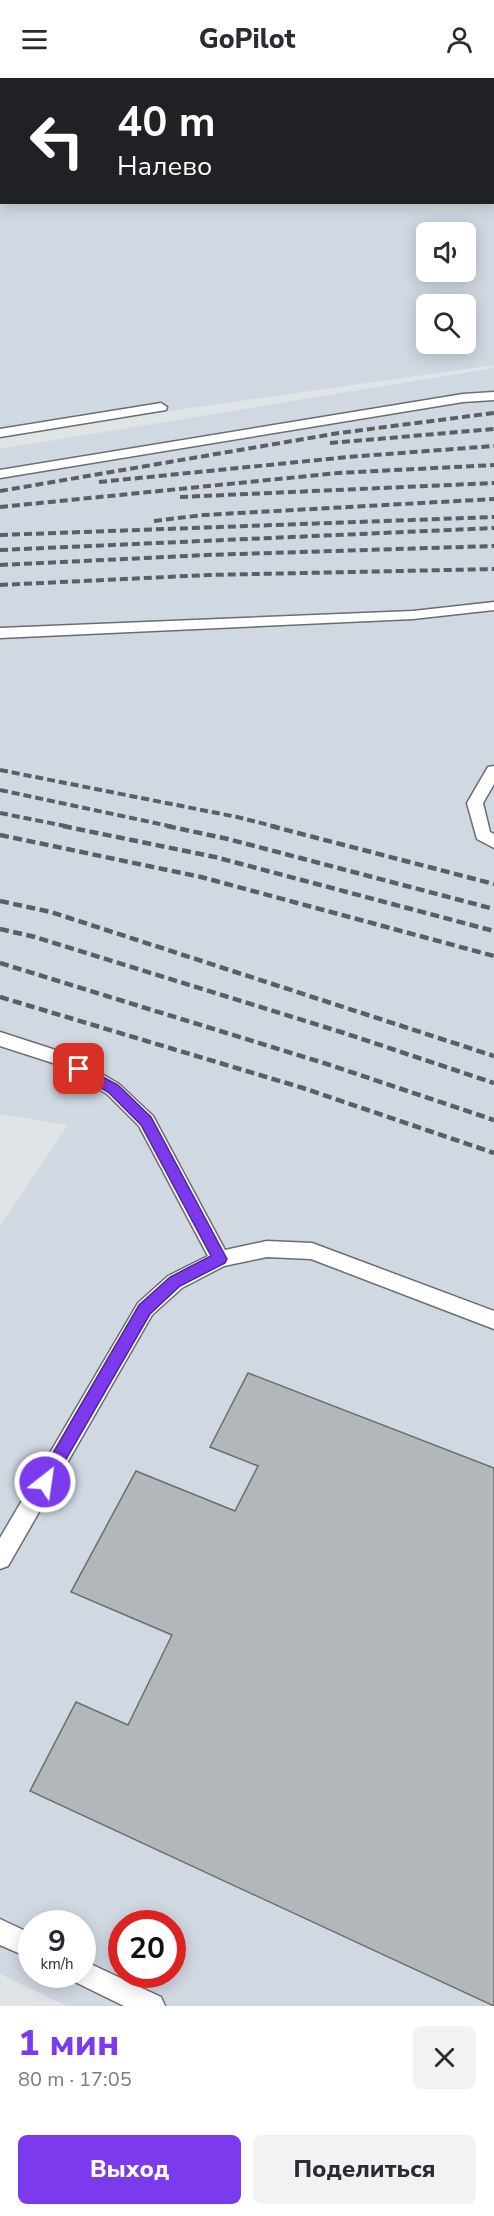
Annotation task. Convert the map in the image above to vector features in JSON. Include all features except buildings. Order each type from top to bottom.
[{"type":"lane","points":[[0,474],[463,398],[494,396]]},
{"type":"lane","points":[[0,433],[161,406]]},
{"type":"lane","points":[[0,633],[413,615],[494,606]]},
{"type":"lane","points":[[494,771],[475,804],[483,835],[494,843]]},
{"type":"lane","points":[[0,1039],[62,1059],[113,1089],[146,1121],[220,1259]]},
{"type":"lane","points":[[0,1559],[145,1309],[175,1282],[220,1259],[267,1249],[312,1251],[494,1320]]},
{"type":"lane","points":[[0,1932],[18,1940]]},
{"type":"lane","points":[[96,1979],[153,2006]]},
{"type":"shaded area","points":[[0,204],[494,204],[494,365],[0,435]]},
{"type":"shaded area","points":[[494,368],[494,2006],[67,2006],[29,1988],[96,1988],[96,1910],[18,1910],[18,1983],[0,1974],[0,1226],[68,1125],[0,1114],[0,449]]},
{"type":"railway","points":[[0,491],[339,433],[494,413]]},
{"type":"railway","points":[[330,443],[494,429]]},
{"type":"railway","points":[[99,482],[348,457],[494,446]]},
{"type":"railway","points":[[0,507],[338,473],[494,465]]},
{"type":"railway","points":[[180,497],[494,483]]},
{"type":"railway","points":[[154,521],[203,515],[494,499]]},
{"type":"railway","points":[[0,535],[494,517]]},
{"type":"railway","points":[[0,550],[494,528]]},
{"type":"railway","points":[[0,565],[207,555],[494,546]]},
{"type":"railway","points":[[0,585],[208,575],[494,569]]},
{"type":"railway","points":[[0,770],[277,827]]},
{"type":"railway","points":[[0,790],[174,827]]},
{"type":"railway","points":[[0,813],[70,827]]},
{"type":"railway","points":[[63,826],[215,857],[494,931]]},
{"type":"railway","points":[[167,826],[228,839],[494,909]]},
{"type":"railway","points":[[271,826],[494,884]]},
{"type":"railway","points":[[0,835],[201,877],[494,956]]},
{"type":"railway","points":[[0,901],[51,912],[494,1056]]},
{"type":"railway","points":[[0,929],[35,937],[344,1033],[494,1083]]},
{"type":"railway","points":[[0,963],[327,1064],[494,1120]]},
{"type":"railway","points":[[0,997],[303,1088],[494,1153]]},
{"type":"route","points":[[45,1482],[145,1309],[175,1282],[220,1259],[146,1121],[113,1089],[79,1069]]}]
